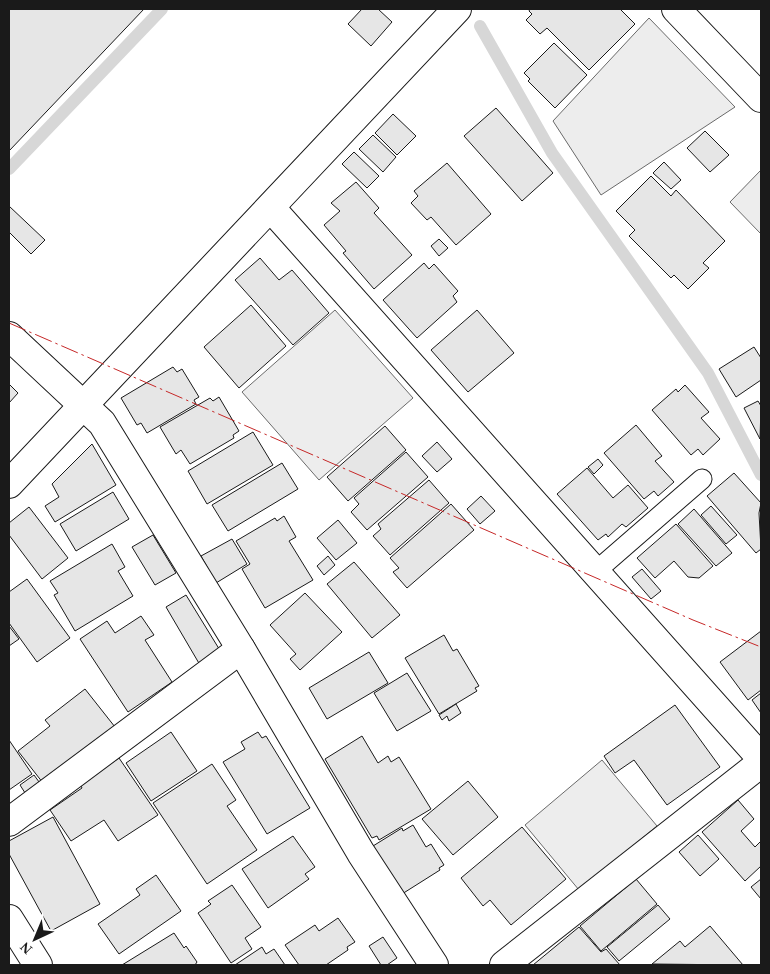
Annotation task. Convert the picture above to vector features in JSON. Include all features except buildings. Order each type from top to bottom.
[{"type":"street","points":[[9,484],[457,9]]},
{"type":"street","points":[[676,9],[761,98]]},
{"type":"street","points":[[271,208],[761,758]]},
{"type":"street","points":[[9,336],[102,423],[240,649],[361,853],[434,965]]},
{"type":"street","points":[[9,822],[240,649]]},
{"type":"street","points":[[504,965],[761,763]]},
{"type":"street","points":[[9,919],[38,965]]},
{"type":"lane","points":[[596,572],[702,479]]},
{"type":"shaded area","points":[[649,18],[735,107],[601,195],[553,121]]},
{"type":"shaded area","points":[[761,170],[761,234],[730,202]]},
{"type":"shaded area","points":[[335,310],[413,398],[319,480],[242,392]]},
{"type":"shaded area","points":[[602,760],[657,826],[579,890],[525,825]]},
{"type":"waterway","points":[[9,169],[162,9]]},
{"type":"waterway","points":[[480,26],[552,153],[708,373],[761,475]]},
{"type":"power","points":[[9,323],[693,620],[761,647]]}]
